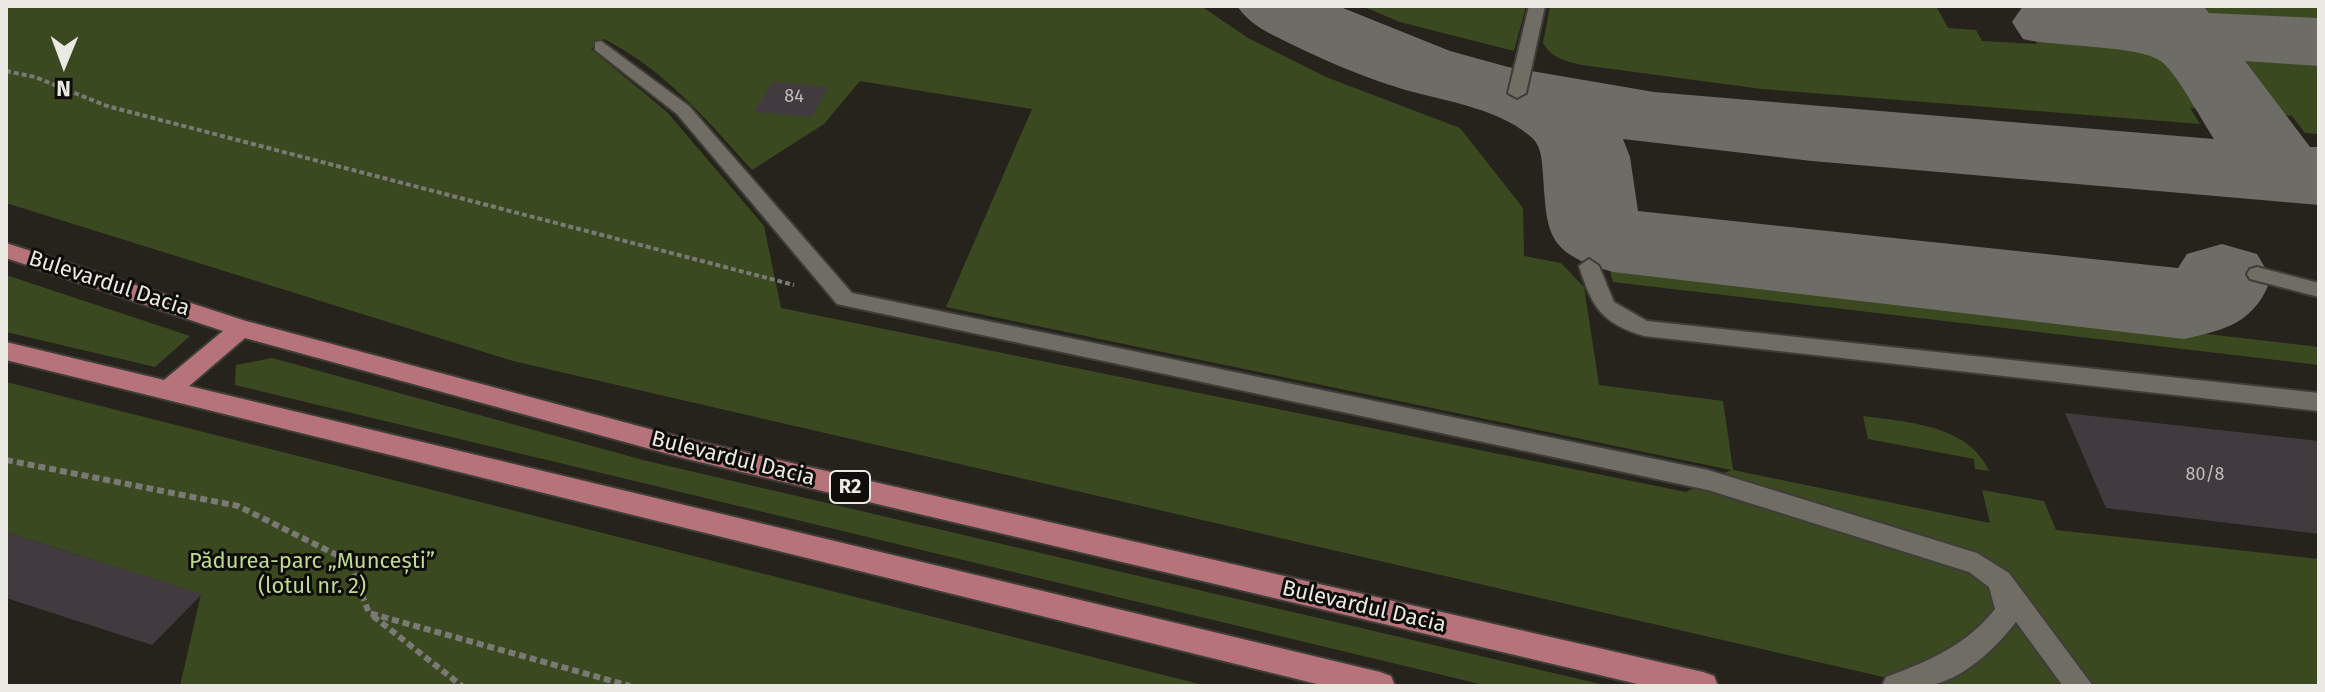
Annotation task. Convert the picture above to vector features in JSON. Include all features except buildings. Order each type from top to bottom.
[{"type":"main road","name":"Bulevardul Dacia","points":[[6,250],[241,328],[687,449],[1703,686]]},
{"type":"main road","points":[[170,389],[241,328]]},
{"type":"main road","points":[[6,351],[1380,686]]},
{"type":"lane","points":[[1517,93],[1537,6]]},
{"type":"lane","points":[[601,46],[683,110],[845,299],[1708,480],[1977,564],[2000,581],[2079,686]]},
{"type":"lane","points":[[1589,266],[1599,298],[1611,315],[1644,328],[2319,402]]},
{"type":"lane","points":[[2257,274],[2319,290]]},
{"type":"lane","points":[[1896,686],[1960,661],[1991,637],[2009,611],[2000,581]]},
{"type":"path","points":[[6,71],[35,77],[107,106],[845,299]]},
{"type":"path","points":[[6,460],[238,506],[349,561],[369,613],[462,686]]},
{"type":"path","points":[[369,613],[630,686]]},
{"type":"green space","points":[[6,6],[1201,6],[1248,38],[1326,77],[1460,128],[1523,208],[1524,256],[1561,263],[1584,287],[1599,385],[1723,401],[1733,470],[1990,523],[1982,490],[2044,501],[2056,530],[2319,559],[2319,686],[1922,686],[513,361],[6,203]],"holes":[[[604,39],[626,51],[684,97],[752,170],[824,124],[860,81],[1032,109],[946,307],[1731,470],[1686,492],[781,308],[764,226],[667,112],[591,49]]]},
{"type":"green space","points":[[1362,6],[1526,6],[1514,51],[1400,22]]},
{"type":"green space","points":[[1550,6],[1936,6],[1948,28],[1976,30],[1982,41],[2037,44],[2032,35],[2057,37],[2055,32],[2143,37],[2147,44],[2167,45],[2178,59],[2184,60],[2210,93],[2199,93],[2211,110],[2190,108],[2200,124],[1762,89],[1582,65],[1555,56],[1543,43]]},
{"type":"green space","points":[[2013,6],[2139,6],[2147,17],[2129,16],[2131,20],[2047,15],[2043,9]]},
{"type":"green space","points":[[2182,6],[2319,6],[2319,29],[2306,28],[2309,33],[2224,28],[2219,22],[2201,20],[2190,7]]},
{"type":"green space","points":[[2237,45],[2319,51],[2319,134],[2305,133],[2292,116],[2271,114],[2258,98],[2249,97],[2222,63],[2233,63],[2222,49],[2241,50]]},
{"type":"green space","points":[[1619,266],[2319,347],[2319,365],[1613,282],[1610,271]]},
{"type":"green space","points":[[6,275],[190,336],[155,367],[6,332]]},
{"type":"green space","points":[[272,358],[643,460],[1609,686],[1488,686],[235,385],[236,365]]},
{"type":"green space","name":"Pădurea-parc „Muncești” (lotul nr. 2)","points":[[6,382],[1207,686],[180,686],[201,594],[6,532]]},
{"type":"green space","points":[[1863,416],[1917,424],[1952,435],[1980,456],[1989,471],[1975,469],[1974,459],[1868,439]]},
{"type":"taxiway","points":[[1276,6],[1347,41],[1421,69],[1521,95]]},
{"type":"taxiway","points":[[2163,6],[2193,48]]},
{"type":"taxiway","points":[[2051,22],[2150,29],[2191,45]]},
{"type":"taxiway","points":[[2193,48],[2198,39],[2222,35],[2317,42]]},
{"type":"taxiway","points":[[2193,48],[2283,173]]},
{"type":"taxiway","points":[[1517,93],[1521,95]]},
{"type":"taxiway","points":[[1521,95],[1654,118],[1733,127],[2319,176]]},
{"type":"taxiway","points":[[1521,95],[1543,106],[1574,130],[1586,157],[1593,224],[1613,240],[2184,304],[2208,297],[2222,278]]}]
